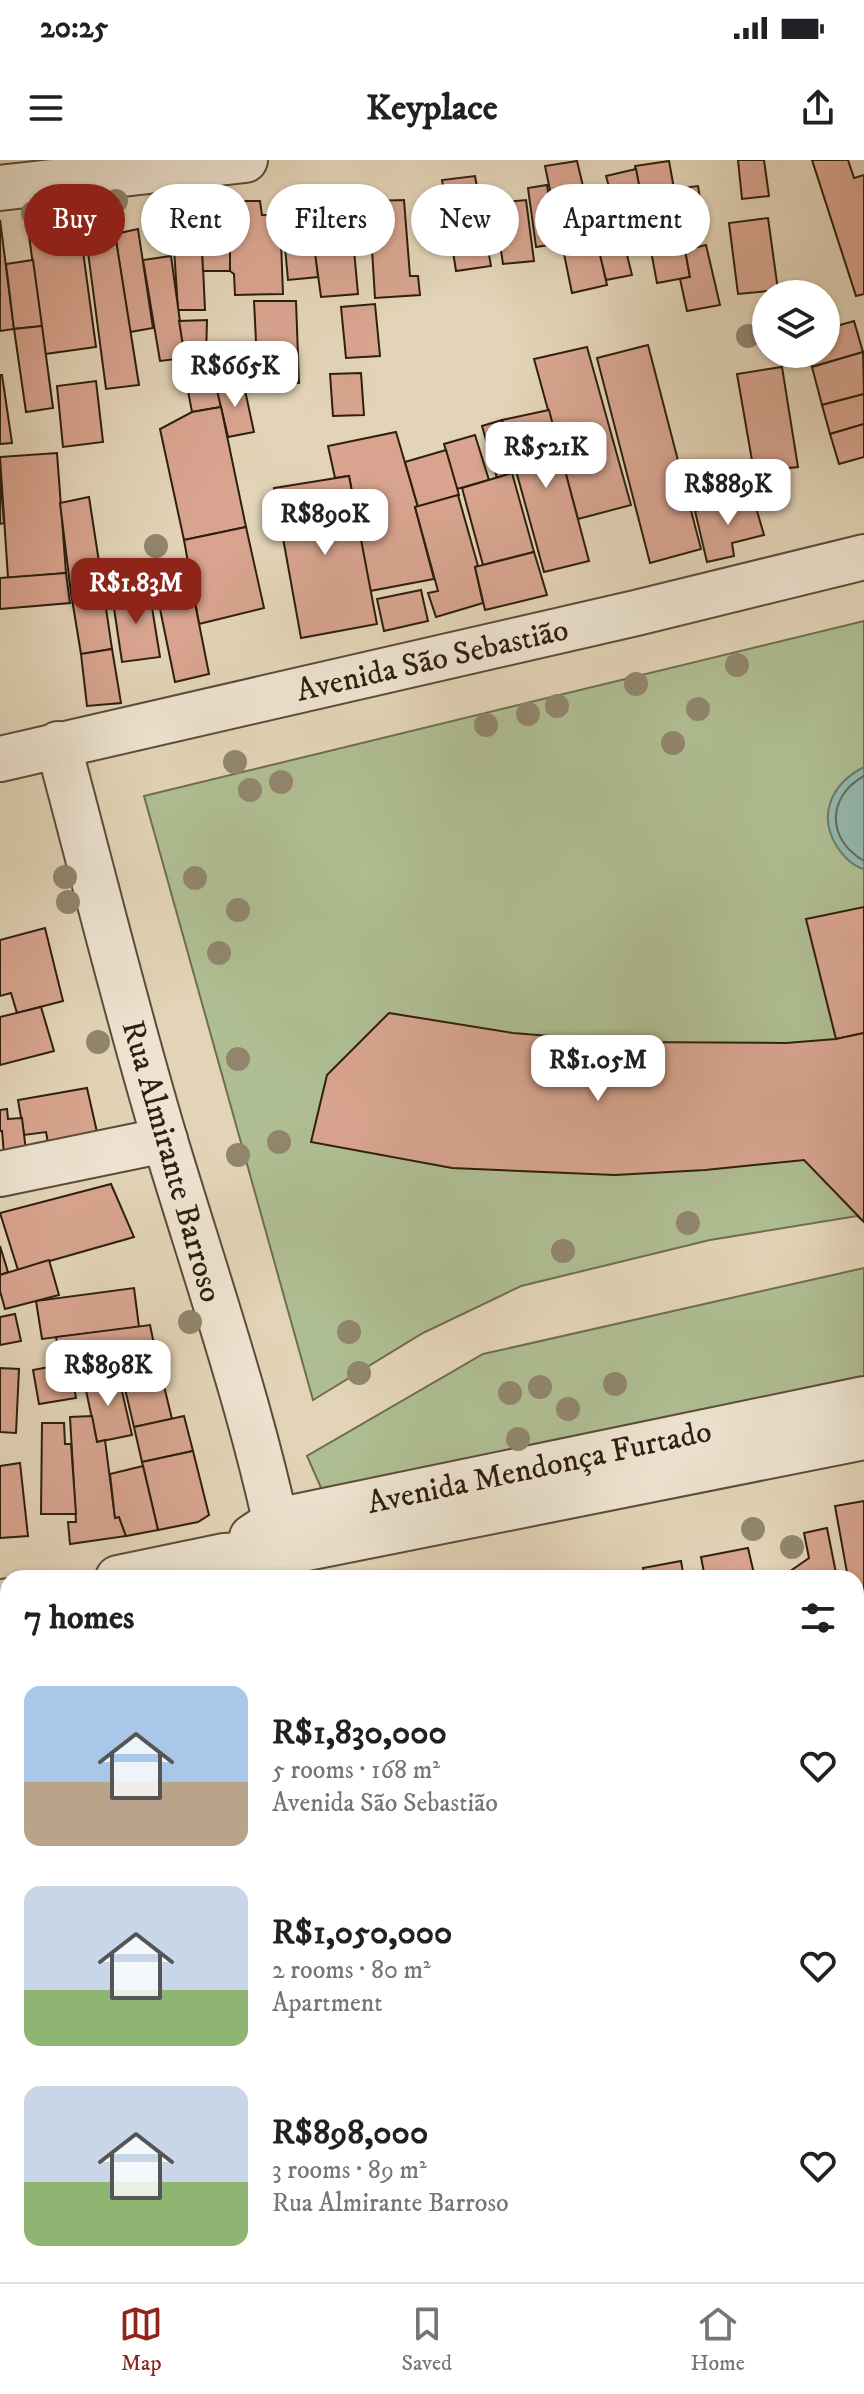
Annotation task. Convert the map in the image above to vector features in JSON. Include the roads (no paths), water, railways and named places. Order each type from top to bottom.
[{"type":"street","points":[[0,188],[245,160]]},
{"type":"street","name":"Avenida São Sebastião","points":[[0,759],[636,613],[864,557]]},
{"type":"street","name":"Rua Almirante Barroso","points":[[58,744],[165,1140],[258,1452],[282,1551]]},
{"type":"street","points":[[0,1174],[165,1140]]},
{"type":"street","name":"Avenida Mendonça Furtado","points":[[282,1551],[864,1399]]},
{"type":"street","name":"Avenida Mendonça Furtado","points":[[157,1570],[224,1556],[282,1551],[864,1437]]},
{"type":"water","points":[[864,767],[864,869],[852,863],[836,845],[830,833],[828,810],[844,781]]}]
